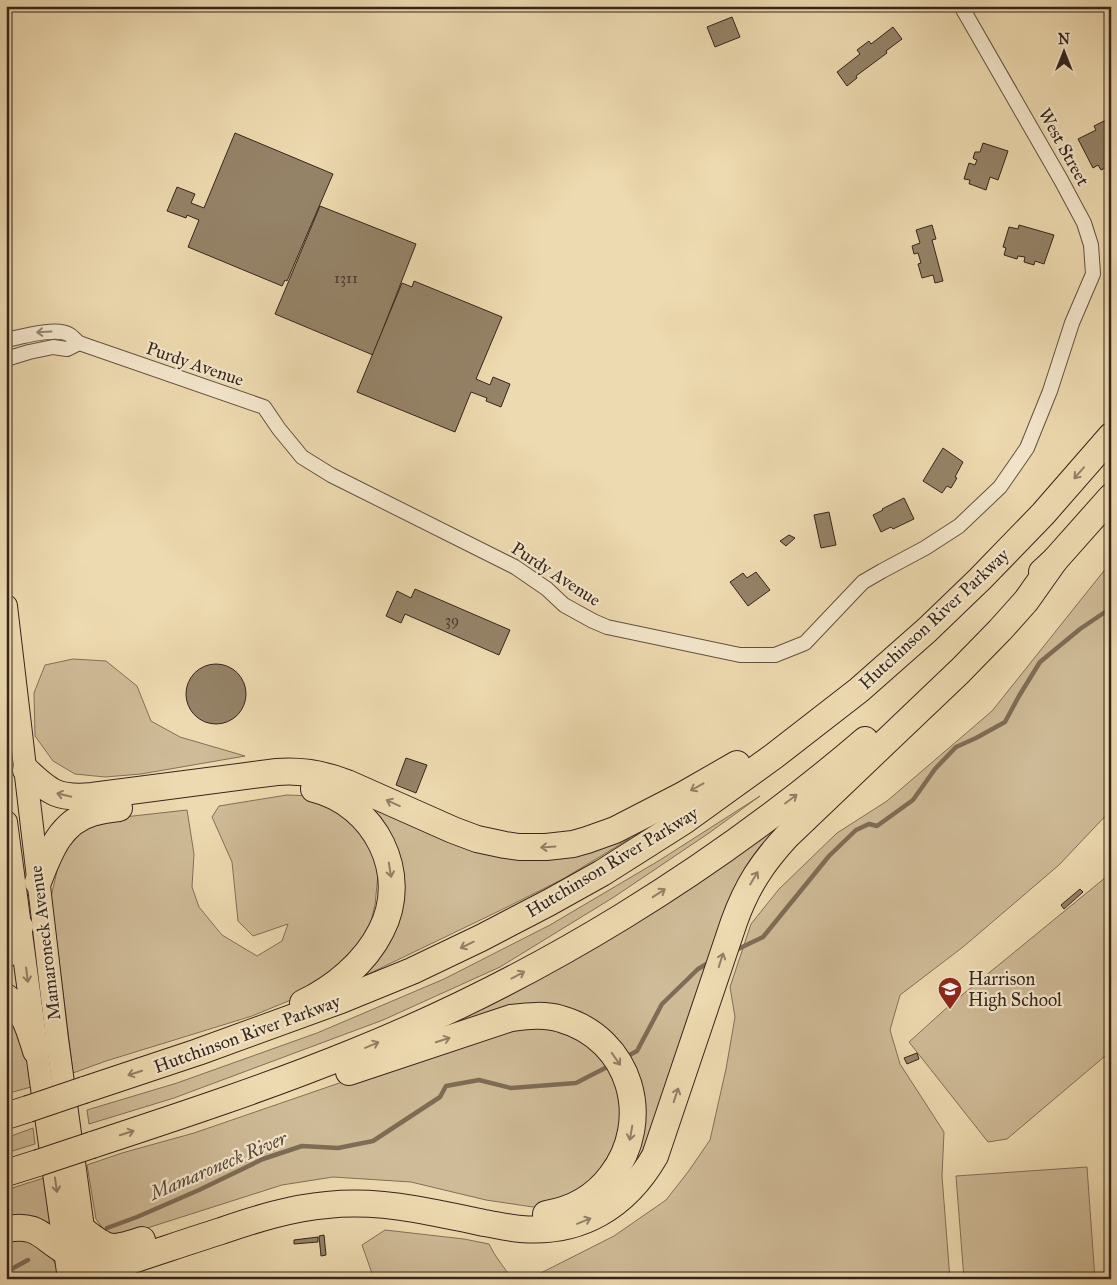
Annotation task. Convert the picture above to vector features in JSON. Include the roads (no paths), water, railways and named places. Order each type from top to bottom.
[{"type":"highway","name":"Hutchinson River Parkway","points":[[13,1113],[198,1052],[389,981],[466,945],[602,873],[684,821],[774,756],[859,690],[927,630],[997,562],[1043,514],[1111,436]]},
{"type":"highway","points":[[6,1173],[162,1122],[353,1053],[447,1011],[515,977],[621,917],[728,846],[850,753],[939,674],[1055,560],[1111,497]]},
{"type":"highway","points":[[6,1229],[30,1229],[44,1236],[81,1263],[117,1265],[120,1270],[273,1215],[330,1204],[364,1204],[396,1207],[520,1229],[545,1230],[568,1226],[589,1219],[609,1208],[627,1193],[642,1176],[655,1156],[734,922],[751,883],[769,856],[788,835],[1000,630],[1026,601],[1055,560]]},
{"type":"highway","points":[[26,770],[49,790],[56,794],[74,798],[278,772],[301,771],[335,778],[452,830],[477,839],[512,846],[546,847],[573,844],[587,840],[614,830],[654,811],[709,781],[859,690]]},
{"type":"highway","points":[[38,882],[53,846],[59,837],[81,817],[109,809],[295,786],[316,789],[339,798],[367,820],[384,848],[392,885],[390,907],[383,929],[376,940],[349,972],[318,994],[198,1052]]},
{"type":"highway","points":[[6,954],[20,927]]},
{"type":"highway","points":[[6,997],[16,1004],[23,1016],[36,1050]]},
{"type":"highway","points":[[84,1231],[104,1246],[117,1247],[250,1205],[302,1192],[334,1189],[366,1188],[400,1192],[521,1214],[540,1215],[559,1211],[577,1204],[596,1193],[619,1165],[627,1148],[632,1130],[632,1104],[629,1085],[621,1067],[608,1048],[596,1037],[573,1023],[552,1017],[532,1016],[511,1018],[268,1097],[162,1122]]},
{"type":"main road","name":"Mamaroneck Avenue","points":[[6,606],[60,1064],[84,1231],[81,1263],[69,1279]]},
{"type":"main road","name":"Mamaroneck Avenue","points":[[6,822],[36,1050],[81,1263]]},
{"type":"street","name":"West Street","points":[[961,6],[1062,180],[1084,223],[1091,245],[1093,274],[1072,323],[1036,428]]},
{"type":"street","name":"Purdy Avenue","points":[[6,340],[35,333],[54,332],[69,334],[79,343],[264,407],[279,430],[302,457],[331,475],[515,567],[547,589],[564,606],[608,627],[740,655],[776,655],[805,642],[863,582],[925,548],[959,526],[1000,487],[1027,448],[1036,428]]},
{"type":"street","name":"Purdy Avenue","points":[[6,359],[52,347],[67,349],[79,343]]},
{"type":"waterway","name":"Mamaroneck River","points":[[736,950],[763,937],[829,856],[856,830],[869,824],[877,826],[913,800],[935,769],[956,747],[1005,722],[1040,662],[1080,629],[1111,608]]},
{"type":"waterway","name":"Mamaroneck River","points":[[624,1058],[637,1051],[662,1004],[698,969],[710,962]]},
{"type":"waterway","name":"Mamaroneck River","points":[[107,1228],[199,1190],[263,1159],[302,1146],[338,1148],[373,1141],[440,1097],[446,1086],[479,1080],[511,1088],[576,1083],[611,1065]]},
{"type":"waterway","name":"Mamaroneck River","points":[[6,1272],[28,1260]]},
{"type":"place","name":"Harrison High School","points":[[950,1010]]}]
